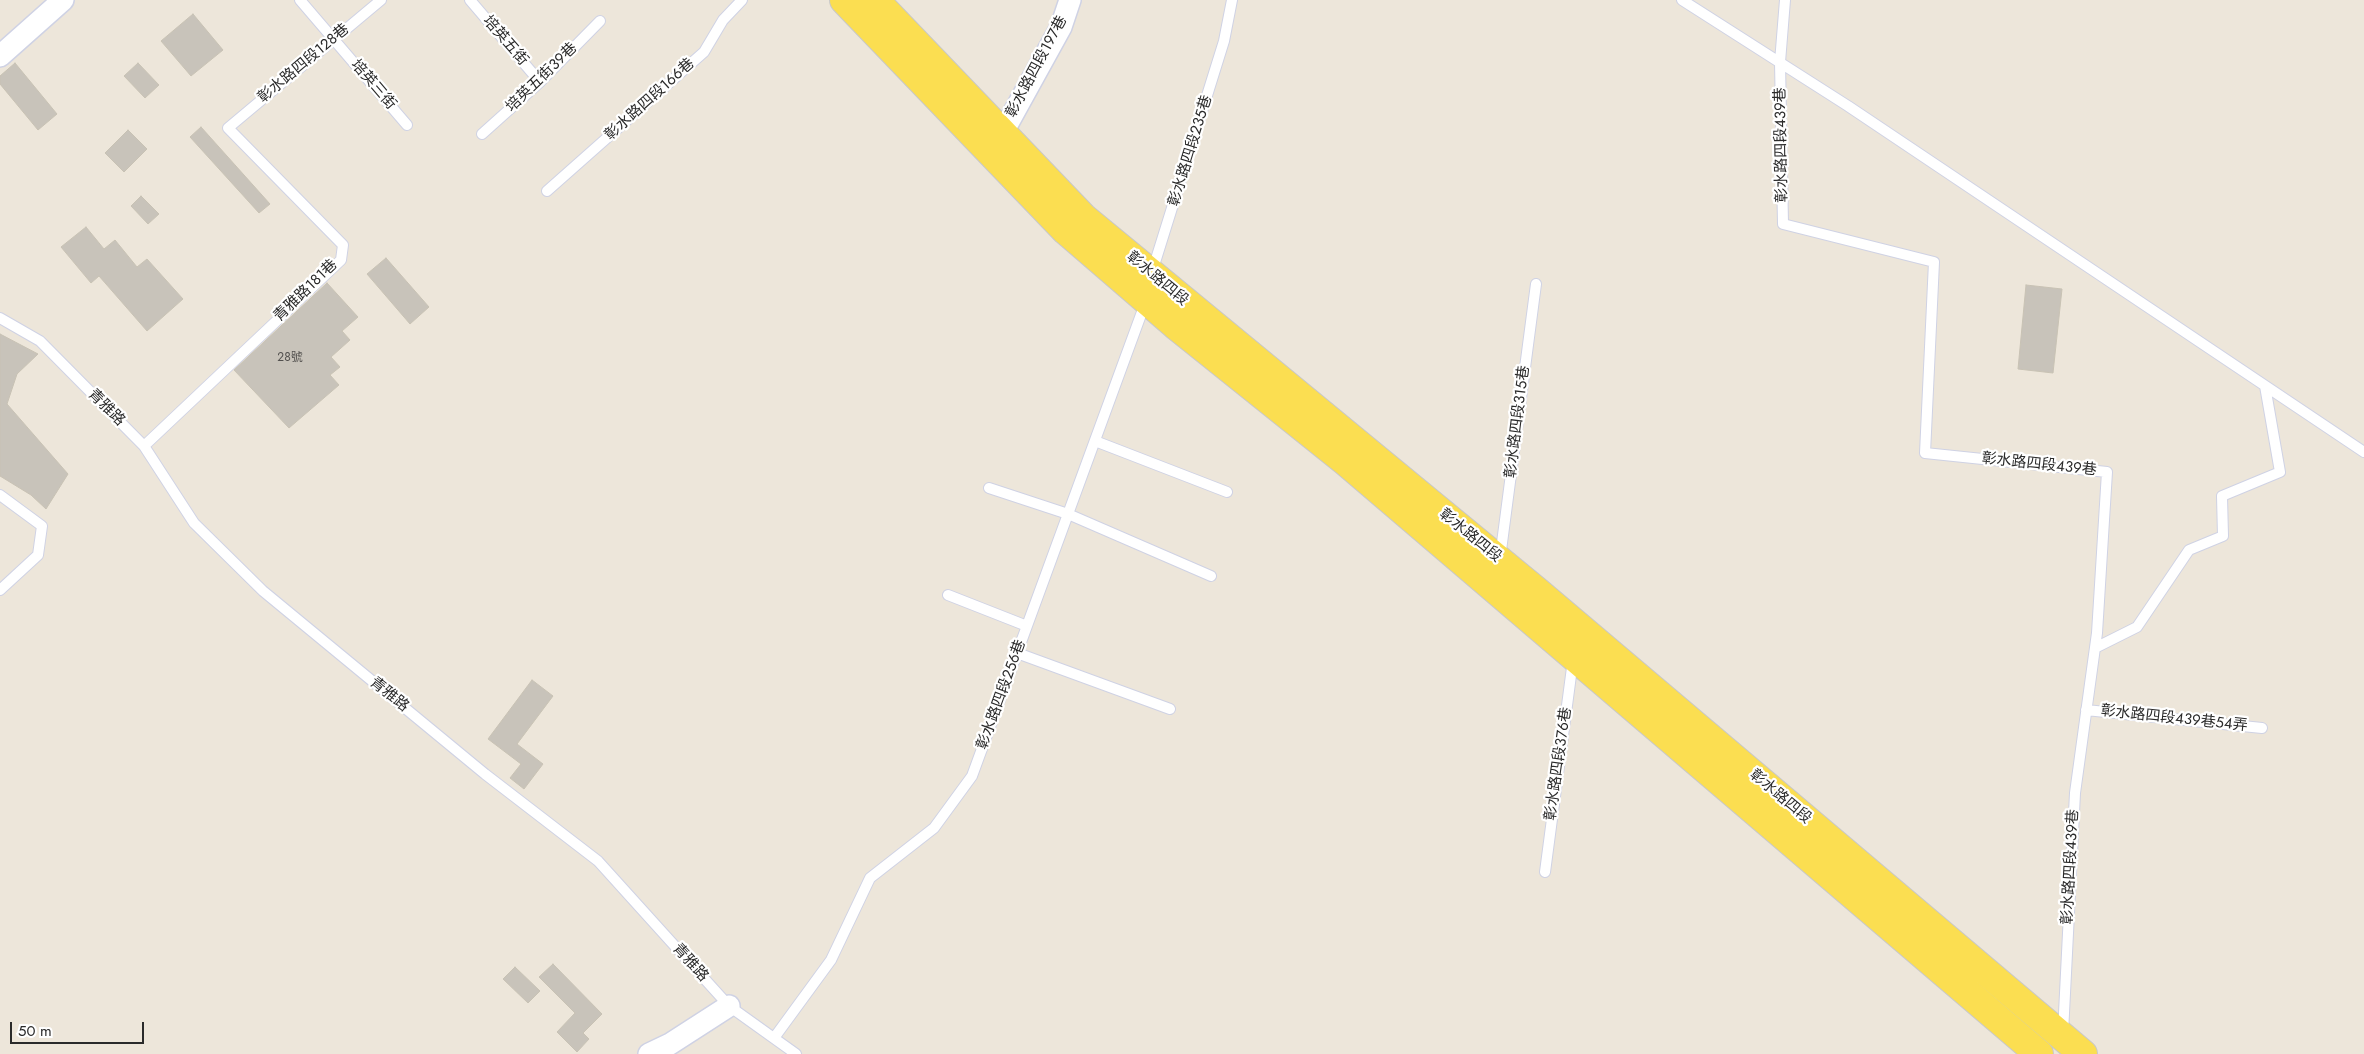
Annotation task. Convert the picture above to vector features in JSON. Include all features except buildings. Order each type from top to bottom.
[{"type":"main road","name":"彰水路四段","points":[[844,0],[1066,231],[1149,288],[1500,561],[1574,656],[2039,1054]]},
{"type":"main road","name":"彰水路四段","points":[[874,0],[1149,288],[1346,462],[1529,600],[2070,1048]]},
{"type":"street","points":[[0,56],[63,0]]},
{"type":"street","name":"彰水路四段197巷","points":[[1002,134],[1060,28],[1070,0]]},
{"type":"street","points":[[649,1054],[670,1044],[729,1006]]},
{"type":"lane","name":"培英三街","points":[[300,0],[407,125]]},
{"type":"lane","name":"彰水路四段128巷","points":[[228,128],[332,39],[381,0]]},
{"type":"lane","name":"培英五街","points":[[470,0],[540,82]]},
{"type":"lane","name":"彰水路四段166巷","points":[[547,191],[704,52],[724,20],[742,0]]},
{"type":"lane","name":"彰水路四段235巷","points":[[1149,288],[1224,40],[1232,0]]},
{"type":"lane","points":[[1682,0],[1780,62],[2036,231],[2364,452]]},
{"type":"lane","points":[[1780,62],[1784,0]]},
{"type":"lane","name":"培英五街39巷","points":[[482,134],[540,82],[600,21]]},
{"type":"lane","name":"彰水路四段439巷","points":[[1780,62],[1783,224],[1934,262],[1925,453],[2107,472],[2095,648],[2075,793],[2070,1048]]},
{"type":"lane","name":"青雅路181巷","points":[[144,446],[340,260],[343,245],[228,128]]},
{"type":"lane","name":"彰水路四段315巷","points":[[1500,561],[1536,284]]},
{"type":"lane","name":"彰水路四段256巷","points":[[774,1038],[831,960],[870,878],[934,828],[972,776],[1149,288]]},
{"type":"lane","name":"青雅路","points":[[0,318],[40,341],[144,446],[194,523],[263,591],[485,774],[598,861],[729,1006],[796,1054]]},
{"type":"lane","points":[[2095,648],[2137,627],[2190,550],[2223,536],[2222,496],[2280,472],[2265,386]]},
{"type":"lane","points":[[1095,441],[1227,492]]},
{"type":"lane","points":[[990,488],[1068,514],[1211,576]]},
{"type":"lane","points":[[0,495],[42,526],[38,555],[0,590]]},
{"type":"lane","points":[[948,595],[1027,626]]},
{"type":"lane","points":[[1017,653],[1170,709]]},
{"type":"lane","name":"彰水路四段376巷","points":[[1545,872],[1574,656]]},
{"type":"lane","name":"彰水路四段439巷54弄","points":[[2086,710],[2262,728]]}]
